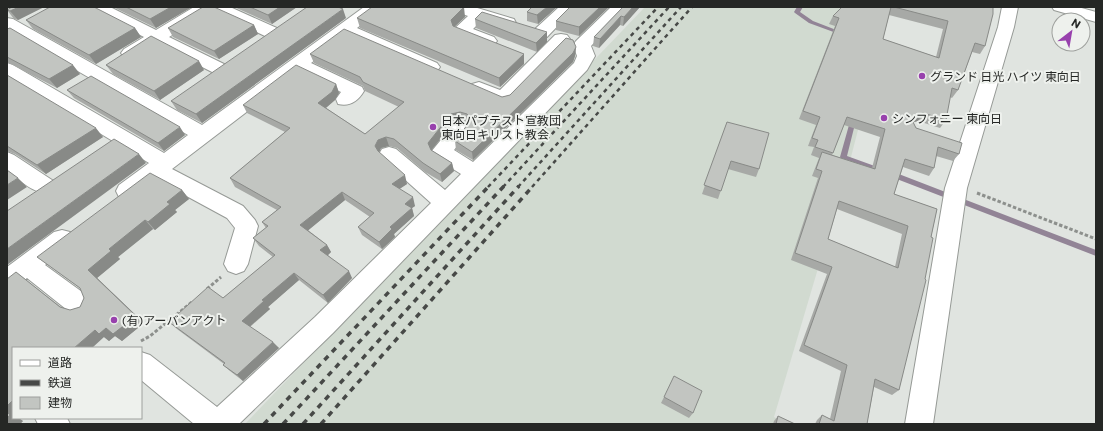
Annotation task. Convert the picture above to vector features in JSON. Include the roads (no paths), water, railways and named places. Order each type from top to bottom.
[{"type":"street","points":[[97,7],[219,70]]},
{"type":"street","points":[[88,79],[206,7]]},
{"type":"street","points":[[218,7],[280,28],[255,45]]},
{"type":"street","points":[[457,7],[582,45]]},
{"type":"street","points":[[541,33],[568,7]]},
{"type":"street","points":[[582,45],[620,7]]},
{"type":"street","points":[[919,424],[962,143],[1006,27],[1010,7]]},
{"type":"street","points":[[1060,7],[1096,17]]},
{"type":"street","points":[[111,203],[297,64],[344,19],[368,12]]},
{"type":"street","points":[[480,14],[462,30],[504,47]]},
{"type":"street","points":[[344,19],[446,73]]},
{"type":"street","points":[[15,22],[88,79],[120,137],[160,166],[235,212],[247,226],[236,264]]},
{"type":"street","points":[[467,82],[503,98],[532,58],[561,39]]},
{"type":"street","points":[[142,355],[218,424],[324,325],[581,66],[586,56],[582,45]]},
{"type":"street","points":[[297,64],[355,91],[345,99]]},
{"type":"street","points":[[7,69],[88,79],[167,106],[203,135]]},
{"type":"street","points":[[461,129],[442,152],[475,173]]},
{"type":"street","points":[[101,149],[120,137]]},
{"type":"street","points":[[389,154],[446,203]]},
{"type":"street","points":[[7,160],[45,186]]},
{"type":"street","points":[[26,199],[64,174]]},
{"type":"street","points":[[7,280],[79,227]]},
{"type":"street","points":[[28,265],[80,305]]},
{"type":"waterway","points":[[800,7],[797,12],[811,22],[841,33]]},
{"type":"waterway","points":[[853,120],[843,157],[881,171]]},
{"type":"waterway","points":[[891,174],[1096,253]]},
{"type":"railway","points":[[488,187],[658,7]]},
{"type":"railway","points":[[503,187],[669,7]]},
{"type":"railway","points":[[518,187],[681,7]]},
{"type":"railway","points":[[532,187],[692,7]]},
{"type":"railway","points":[[264,424],[489,186]]},
{"type":"railway","points":[[283,424],[504,186]]},
{"type":"railway","points":[[303,424],[519,186]]},
{"type":"railway","points":[[321,424],[533,186]]},
{"type":"place","name":"グランド 日光 ハイツ 東向日","points":[[922,76]]},
{"type":"place","name":"シンフォニー 東向日","points":[[884,118]]},
{"type":"place","name":"日本パブテスト宣教団 東向日キリスト教会","points":[[433,127]]},
{"type":"place","name":"(有)アーバンアクト","points":[[114,320]]}]
